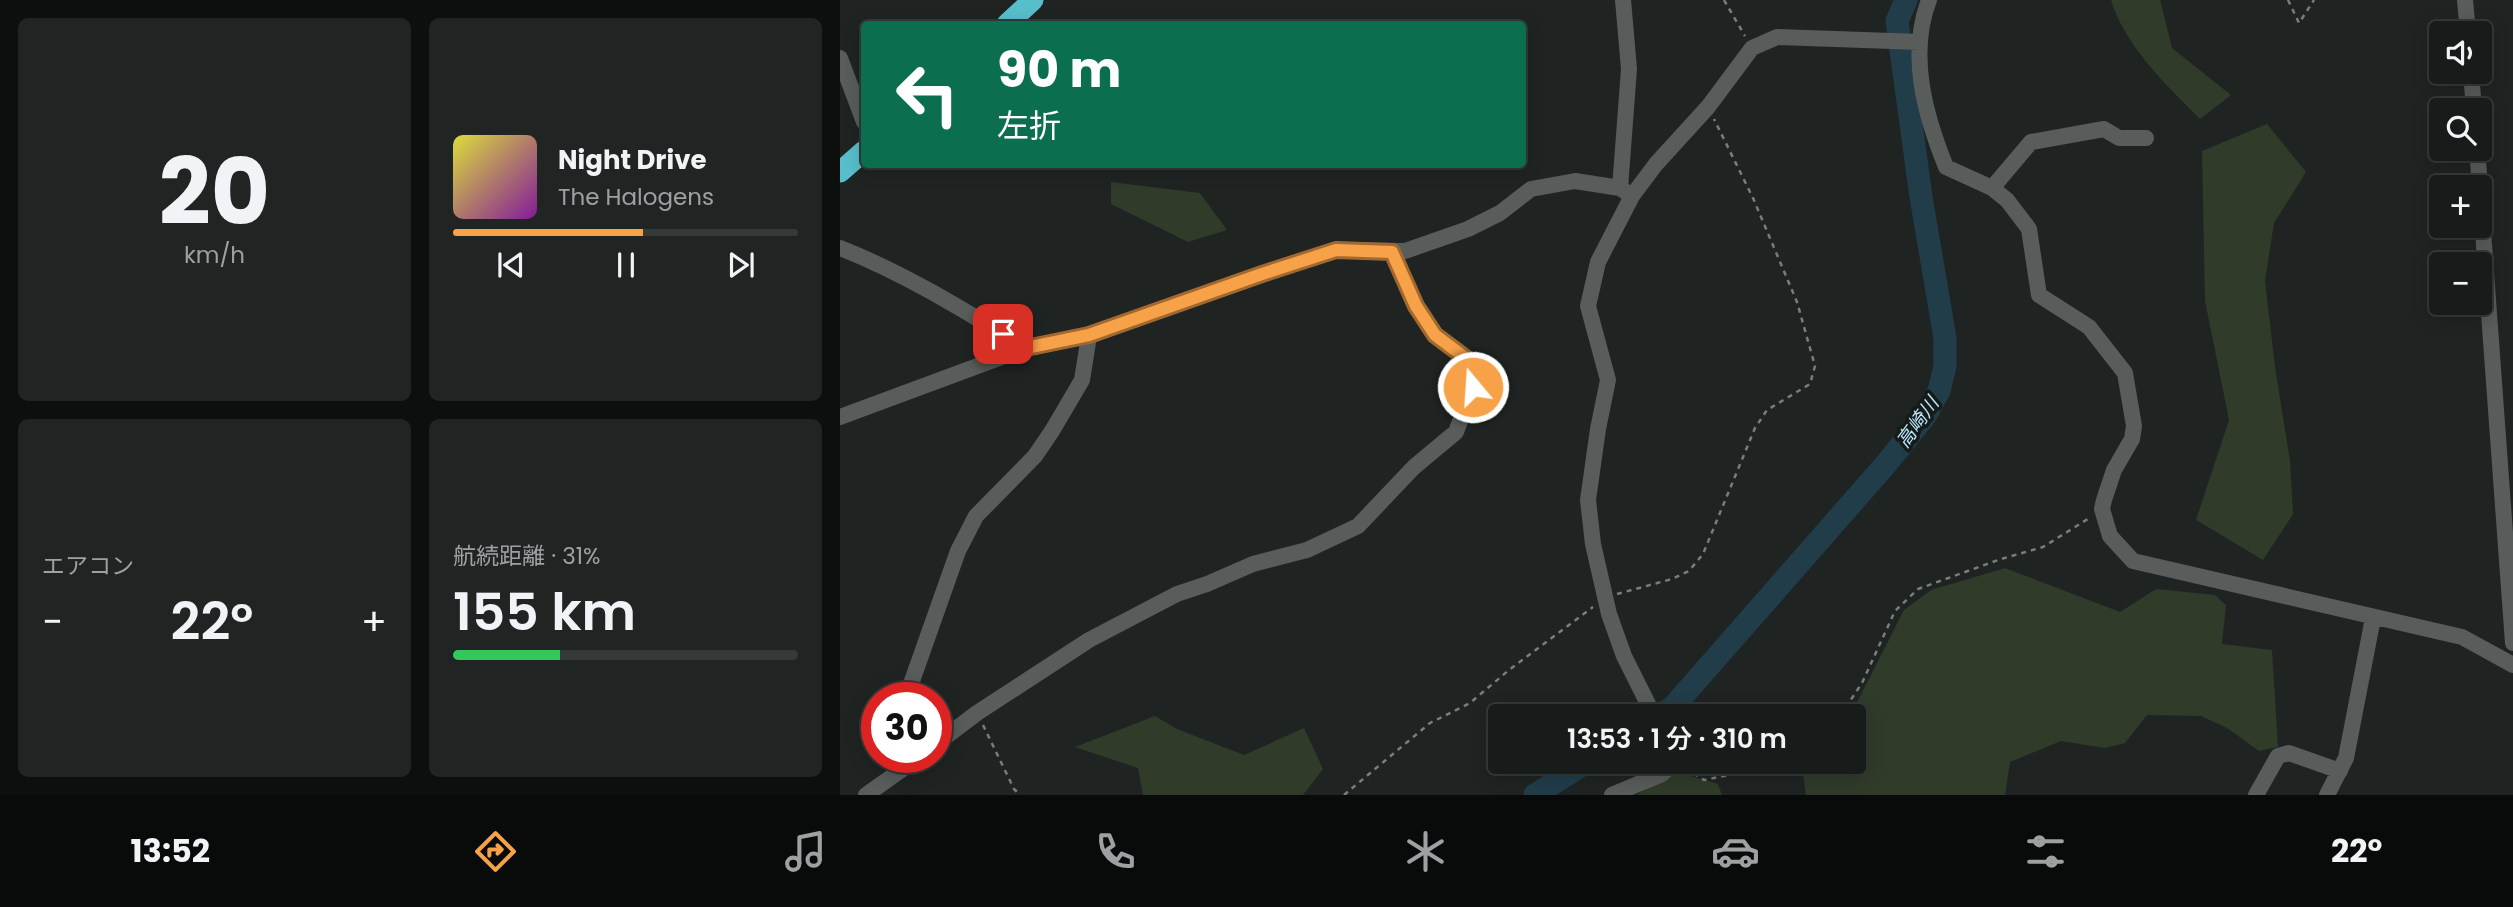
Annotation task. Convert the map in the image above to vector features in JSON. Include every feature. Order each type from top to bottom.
[{"type":"highway","points":[[1010,21],[1033,0]]},
{"type":"highway","points":[[840,172],[861,154]]},
{"type":"street","points":[[1623,0],[1629,69],[1626,192],[1598,262],[1588,306],[1608,380],[1588,500],[1605,598],[1624,656],[1648,704]]},
{"type":"street","points":[[1928,0],[1921,23],[1918,70],[1936,142],[1946,167],[1992,188],[2007,200],[2029,229],[2039,295],[2089,327],[2125,373],[2133,417],[2132,439],[2114,470],[2102,509],[2110,536],[2133,562],[2462,637],[2513,665]]},
{"type":"street","points":[[2465,0],[2467,21]]},
{"type":"street","points":[[1626,192],[1656,164],[1708,107],[1752,48],[1777,37],[1920,42]]},
{"type":"street","points":[[840,58],[861,114]]},
{"type":"street","points":[[1992,188],[2031,142],[2104,129],[2119,138],[2146,138]]},
{"type":"street","points":[[840,417],[1026,348],[1089,335],[1336,250],[1405,251],[1468,229],[1500,213],[1531,189],[1575,181],[1626,192]]},
{"type":"street","points":[[2484,238],[2513,643]]},
{"type":"street","points":[[840,248],[874,261],[934,292],[1026,348]]},
{"type":"street","points":[[952,732],[1089,640],[1177,594],[1253,564],[1307,550],[1358,526],[1414,467],[1456,432],[1473,387],[1467,359],[1435,335],[1416,306],[1392,252]]},
{"type":"street","points":[[912,682],[958,551],[975,516],[1035,456],[1052,430],[1082,380],[1089,335]]},
{"type":"street","points":[[2328,795],[2347,758],[2373,618]]},
{"type":"street","points":[[2256,795],[2278,756],[2289,753],[2340,771]]},
{"type":"street","points":[[866,795],[896,773]]},
{"type":"street","points":[[1612,795],[1662,774]]},
{"type":"path","points":[[1724,0],[1752,48]]},
{"type":"path","points":[[2288,0],[2300,23],[2314,0]]},
{"type":"path","points":[[1344,795],[1430,723],[1470,703],[1509,670],[1605,598],[1672,579],[1689,571],[1703,554],[1755,428],[1766,410],[1810,384],[1815,366],[1797,302],[1753,198],[1708,107]]},
{"type":"path","points":[[1848,704],[1862,683],[1895,611],[1918,589],[2043,547],[2102,509]]},
{"type":"path","points":[[977,713],[1014,789],[1020,795]]},
{"type":"path","points":[[1695,774],[1704,780],[1733,774]]},
{"type":"green space","points":[[2111,0],[2160,0],[2172,48],[2231,95],[2200,119],[2148,64],[2126,33]]},
{"type":"green space","points":[[2267,124],[2306,172],[2274,223],[2265,281],[2290,461],[2293,514],[2263,560],[2196,520],[2229,420],[2205,301],[2202,151]]},
{"type":"green space","points":[[1111,182],[1200,193],[1227,230],[1188,242],[1111,204]]},
{"type":"green space","points":[[2005,568],[2120,612],[2156,589],[2215,595],[2226,605],[2222,644],[2272,650],[2278,747],[2259,751],[2227,728],[2201,716],[2147,715],[2125,743],[2105,748],[2061,741],[2010,762],[2005,795],[1806,795],[1803,774],[1866,774],[1866,704],[1856,704],[1904,610],[1931,590]]},
{"type":"green space","points":[[1155,716],[1177,729],[1244,755],[1304,728],[1323,769],[1303,795],[1143,795],[1138,768],[1075,747]]},
{"type":"green space","points":[[1673,774],[1684,774],[1718,784],[1722,795],[1636,795]]},
{"type":"waterway","name":"高崎川","points":[[1676,704],[1886,464],[1925,416],[1939,391],[1945,366],[1945,338],[1921,197],[1897,21],[1906,0]]},
{"type":"waterway","name":"高崎川","points":[[1535,795],[1568,774]]},
{"type":"route","points":[[1003,334],[1026,348],[1089,335],[1336,250],[1392,252],[1416,306],[1435,335],[1467,359],[1473,387]]}]
